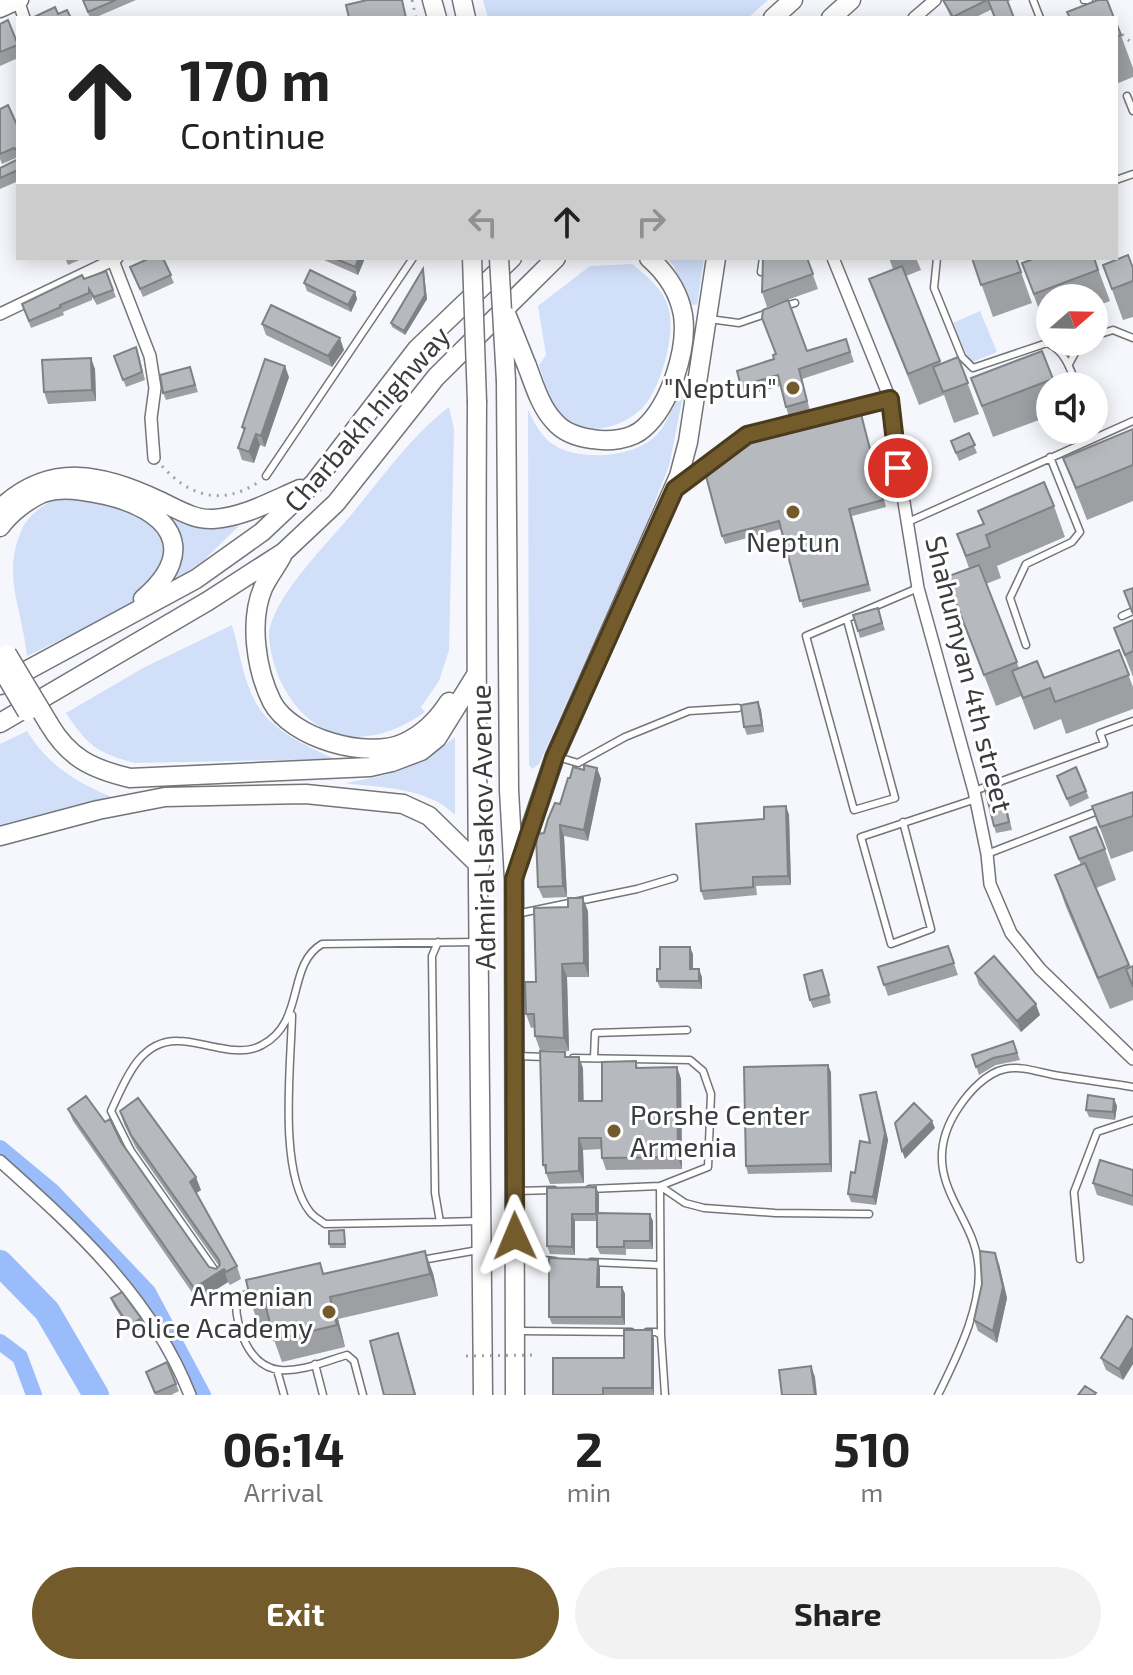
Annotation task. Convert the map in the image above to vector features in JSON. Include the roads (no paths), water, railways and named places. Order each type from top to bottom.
[{"type":"highway","points":[[775,16],[793,0]]},
{"type":"highway","points":[[833,16],[851,0]]},
{"type":"highway","name":"Admiral Isakov Avenue","points":[[472,260],[477,402],[476,675],[483,1395]]},
{"type":"highway","name":"Admiral Isakov Avenue","points":[[499,260],[506,381],[509,790],[514,879],[515,1395]]},
{"type":"highway","name":"Charbakh highway","points":[[0,685],[196,579],[262,532],[314,483],[417,349],[510,260]]},
{"type":"highway","name":"Charbakh highway","points":[[0,723],[208,601],[284,552],[336,503],[436,377],[554,260]]},
{"type":"highway","points":[[501,303],[544,406],[554,422],[567,432],[608,442],[642,431],[659,411],[675,379],[683,315],[672,284],[651,260]]},
{"type":"highway","points":[[514,879],[532,835],[555,756],[675,489],[688,442],[716,260]]},
{"type":"highway","points":[[0,508],[34,485],[63,476],[94,477],[132,488],[190,515],[211,519],[247,512],[314,483]]},
{"type":"highway","points":[[0,527],[16,510],[45,492],[79,489],[144,506],[159,518],[169,533],[173,547],[169,571],[162,583],[114,624]]},
{"type":"highway","points":[[284,552],[262,590],[255,624],[261,668],[273,704],[295,725],[315,737],[334,744],[362,748],[388,748],[404,743],[428,727],[443,711],[476,655]]},
{"type":"highway","points":[[2,654],[43,727],[49,747],[77,771],[128,791],[165,797]]},
{"type":"highway","points":[[43,727],[78,758],[102,771],[130,778],[370,767],[421,751],[437,738],[476,675]]},
{"type":"highway","points":[[0,836],[98,810],[165,797],[306,794],[403,804],[429,816],[480,866]]},
{"type":"main road","points":[[0,9],[19,0]]},
{"type":"street","points":[[916,16],[935,0]]},
{"type":"street","points":[[0,314],[112,260]]},
{"type":"street","points":[[114,260],[150,356],[155,388],[151,418],[154,458]]},
{"type":"street","name":"Shahumyan 4th street","points":[[834,260],[890,399],[918,588],[975,795],[990,884],[1011,933],[1040,969],[1133,1059]]},
{"type":"street","points":[[0,1161],[76,1231],[122,1280],[153,1323],[190,1395]]},
{"type":"lane","points":[[1127,96],[1133,111]]},
{"type":"lane","points":[[266,476],[412,260]]},
{"type":"lane","points":[[761,272],[763,260]]},
{"type":"lane","points":[[937,260],[934,288],[962,357],[973,368],[1047,343],[1059,348],[1072,372]]},
{"type":"lane","points":[[706,318],[739,323],[795,303]]},
{"type":"lane","points":[[1108,332],[1113,330],[1133,338]]},
{"type":"lane","points":[[1069,364],[1073,356]]},
{"type":"lane","points":[[675,489],[747,435],[890,399]]},
{"type":"lane","points":[[1108,429],[1133,421]]},
{"type":"lane","points":[[908,522],[1074,444]]},
{"type":"lane","points":[[1026,645],[1010,598],[1026,564],[1072,542],[1080,532],[1050,457]]},
{"type":"lane","points":[[847,620],[895,798],[854,810],[806,636],[918,588]]},
{"type":"lane","points":[[1122,616],[1133,611]]},
{"type":"lane","points":[[574,772],[578,763],[625,737],[689,711],[738,708]]},
{"type":"lane","points":[[903,822],[931,929],[891,944],[861,837],[1104,744],[1100,733],[1133,721]]},
{"type":"lane","points":[[555,756],[578,763]]},
{"type":"lane","points":[[987,854],[1104,809]]},
{"type":"lane","points":[[512,914],[637,889],[674,878]]},
{"type":"lane","points":[[219,1276],[131,1151],[111,1111],[141,1056],[158,1044],[182,1041],[232,1050],[259,1048],[280,1031],[292,1011],[308,957],[322,944],[480,941]]},
{"type":"lane","points":[[438,942],[432,956],[432,969],[435,1193],[440,1222]]},
{"type":"lane","points":[[292,1011],[289,1138],[301,1195],[311,1213],[325,1224],[482,1221]]},
{"type":"lane","points":[[594,1058],[595,1033],[687,1030]]},
{"type":"lane","points":[[513,1056],[553,1057]]},
{"type":"lane","points":[[567,1058],[690,1060],[703,1071],[711,1094],[710,1162],[705,1170],[660,1186],[577,1189]]},
{"type":"lane","points":[[938,1395],[958,1354],[979,1289],[978,1262],[970,1231],[943,1173],[941,1149],[951,1119],[965,1098],[986,1078],[1005,1069],[1024,1069],[1133,1087]]},
{"type":"lane","points":[[1080,1259],[1074,1192],[1097,1132],[1133,1120]]},
{"type":"lane","points":[[660,1186],[685,1203],[704,1208],[775,1213],[869,1214]]},
{"type":"lane","points":[[660,1186],[659,1265],[665,1395]]},
{"type":"lane","points":[[514,1192],[563,1190]]},
{"type":"lane","points":[[421,1260],[482,1250]]},
{"type":"lane","points":[[515,1258],[566,1261]]},
{"type":"lane","points":[[581,1262],[659,1265]]},
{"type":"lane","points":[[265,1290],[241,1296],[236,1302],[236,1318],[244,1344],[261,1362],[277,1370],[351,1356],[363,1395]]},
{"type":"lane","points":[[515,1330],[656,1332],[661,1335]]},
{"type":"lane","points":[[315,1364],[323,1395]]},
{"type":"lane","points":[[277,1370],[284,1395]]},
{"type":"waterway","points":[[0,1148],[53,1192],[148,1292],[203,1395]]},
{"type":"waterway","points":[[0,1263],[47,1311],[96,1395]]},
{"type":"waterway","points":[[0,1342],[20,1357],[34,1395]]},
{"type":"place","name":"\"Neptun\"","points":[[793,388]]},
{"type":"place","name":"Neptun","points":[[793,512]]},
{"type":"place","name":"Porshe Center Armenia","points":[[614,1131]]},
{"type":"place","name":"Armenian Police Academy","points":[[329,1312]]}]
